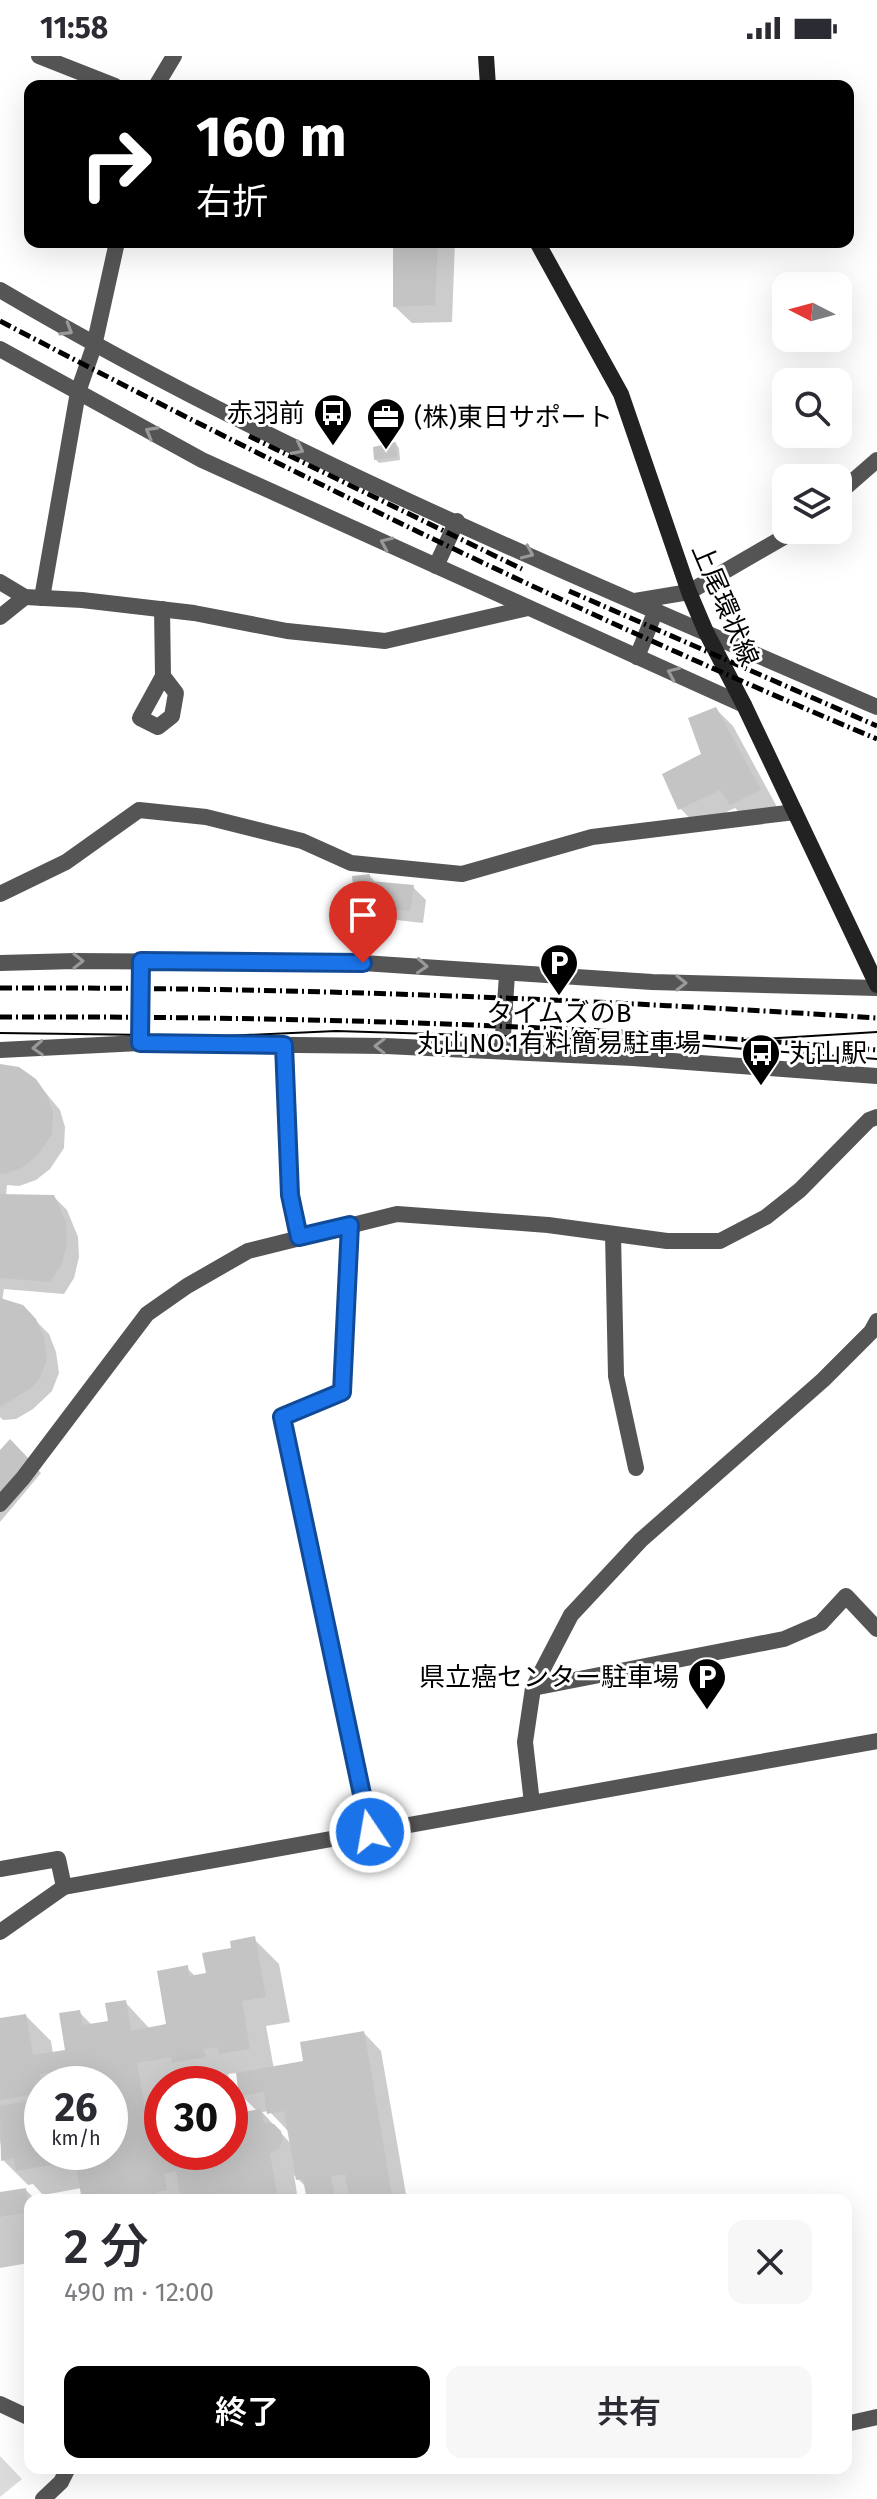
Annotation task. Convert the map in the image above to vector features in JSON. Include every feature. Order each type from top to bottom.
[{"type":"main road","points":[[486,56],[488,80]]},
{"type":"main road","name":"上尾環状線","points":[[540,248],[621,394],[689,592],[706,632],[744,705],[877,986]]},
{"type":"street","points":[[40,56],[100,80]]},
{"type":"street","points":[[160,80],[174,56]]},
{"type":"street","points":[[0,617],[33,598],[78,392],[94,346],[116,248]]},
{"type":"street","points":[[0,290],[94,346],[326,463],[877,707]]},
{"type":"street","points":[[0,349],[202,460],[744,705]]},
{"type":"street","points":[[852,482],[877,460]]},
{"type":"street","points":[[436,566],[457,521]]},
{"type":"street","points":[[634,601],[689,592],[772,544]]},
{"type":"street","points":[[0,582],[33,598],[162,609],[287,631],[385,641],[528,608]]},
{"type":"street","points":[[162,609],[163,676]]},
{"type":"street","points":[[637,657],[656,610]]},
{"type":"street","points":[[0,894],[66,862],[139,810],[206,817],[302,841],[351,863],[462,874],[592,837],[795,812]]},
{"type":"street","points":[[0,963],[141,961],[411,965],[652,982],[877,986]]},
{"type":"street","points":[[140,1043],[141,961]]},
{"type":"street","points":[[502,1051],[507,974]]},
{"type":"street","points":[[0,1050],[140,1043],[502,1051],[877,1076]]},
{"type":"street","points":[[284,1045],[290,1195],[299,1237]]},
{"type":"street","points":[[0,1504],[147,1314],[187,1286],[248,1251],[397,1214],[548,1225],[667,1241],[720,1241],[766,1217],[800,1190],[869,1120],[877,1117]]},
{"type":"street","points":[[350,1225],[342,1392],[282,1417],[370,1832]]},
{"type":"street","points":[[613,1234],[616,1376],[636,1468]]},
{"type":"street","points":[[532,1803],[525,1742],[533,1688],[571,1615],[641,1540],[823,1380],[871,1332],[877,1321]]},
{"type":"street","points":[[533,1688],[784,1639],[821,1623],[846,1596],[877,1629]]},
{"type":"street","points":[[0,1932],[64,1887],[877,1741]]},
{"type":"street","points":[[0,1869],[58,1859],[64,1887]]},
{"type":"street","points":[[0,2404],[24,2415]]},
{"type":"street","points":[[852,2423],[877,2417]]},
{"type":"street","points":[[43,2499],[65,2474]]},
{"type":"shaded area","points":[[0,2456],[22,2479],[0,2497]]},
{"type":"building","points":[[393,248],[438,248],[435,305],[393,307]]},
{"type":"building","points":[[396,442],[397,457],[374,460],[373,447]]},
{"type":"building","points":[[716,707],[761,790],[730,805],[720,790],[678,810],[662,774],[701,754],[688,718]]},
{"type":"building","points":[[370,874],[370,881],[414,885],[410,911],[355,905],[352,876]]},
{"type":"building","points":[[0,1064],[19,1067],[36,1079],[47,1095],[53,1113],[52,1134],[37,1156],[23,1167],[5,1174],[0,1173]]},
{"type":"building","points":[[0,1194],[54,1195],[66,1222],[67,1243],[62,1264],[50,1282],[0,1278]]},
{"type":"building","points":[[0,1298],[23,1305],[36,1319],[44,1337],[47,1359],[40,1378],[31,1388],[0,1407]]},
{"type":"building","points":[[10,1439],[29,1459],[0,1494],[0,1450]]},
{"type":"building","points":[[255,1936],[266,1997],[242,2001],[250,2049],[219,2054],[218,2047],[204,2049],[206,2057],[172,2063],[171,2057],[137,2063],[144,2103],[144,2170],[248,2170],[248,2111],[261,2109],[264,2123],[274,2124],[281,2131],[283,2140],[279,2149],[270,2154],[277,2194],[180,2194],[176,2171],[164,2174],[167,2190],[157,2194],[81,2194],[77,2170],[128,2170],[128,2066],[24,2066],[24,2096],[0,2100],[0,2018],[26,2014],[33,2055],[65,2050],[59,2013],[80,2010],[83,2025],[108,2021],[105,2003],[126,2000],[131,2031],[166,2024],[157,1971],[188,1965],[189,1976],[206,1973],[202,1953],[231,1948],[230,1941]]},
{"type":"building","points":[[364,2031],[392,2194],[349,2194],[345,2174],[331,2176],[334,2194],[306,2194],[303,2179],[296,2180],[284,2111],[267,2114],[264,2092],[248,2095],[248,2071],[303,2061],[300,2042]]},
{"type":"building","points":[[24,2101],[24,2170],[16,2171],[14,2158],[1,2161],[0,2106]]},
{"type":"building","points":[[26,2188],[24,2216],[23,2213],[0,2217],[0,2192]]},
{"type":"tram line","points":[[0,1033],[225,1036],[336,1031],[628,1040],[877,1059]]},
{"type":"tram line","points":[[744,1040],[877,1032]]},
{"type":"railway","points":[[0,321],[434,539],[654,642],[877,739]]},
{"type":"railway","points":[[249,436],[522,569]]},
{"type":"railway","points":[[569,591],[877,726]]},
{"type":"railway","points":[[0,988],[439,996],[877,1018]]},
{"type":"railway","points":[[0,1017],[219,1018],[549,1028],[877,1050]]},
{"type":"place","name":"赤羽前","points":[[333,447]]},
{"type":"place","name":"(株)東日サポート","points":[[386,451]]},
{"type":"place","name":"タイムズのB 丸山NO.1有料簡易駐車場","points":[[559,997]]},
{"type":"place","name":"丸山駅","points":[[761,1087]]},
{"type":"place","name":"県立癌センター駐車場","points":[[707,1711]]},
{"type":"route","points":[[363,963],[141,961],[140,1043],[284,1045],[290,1195],[299,1237],[350,1225],[342,1392],[282,1417],[370,1832]]}]
